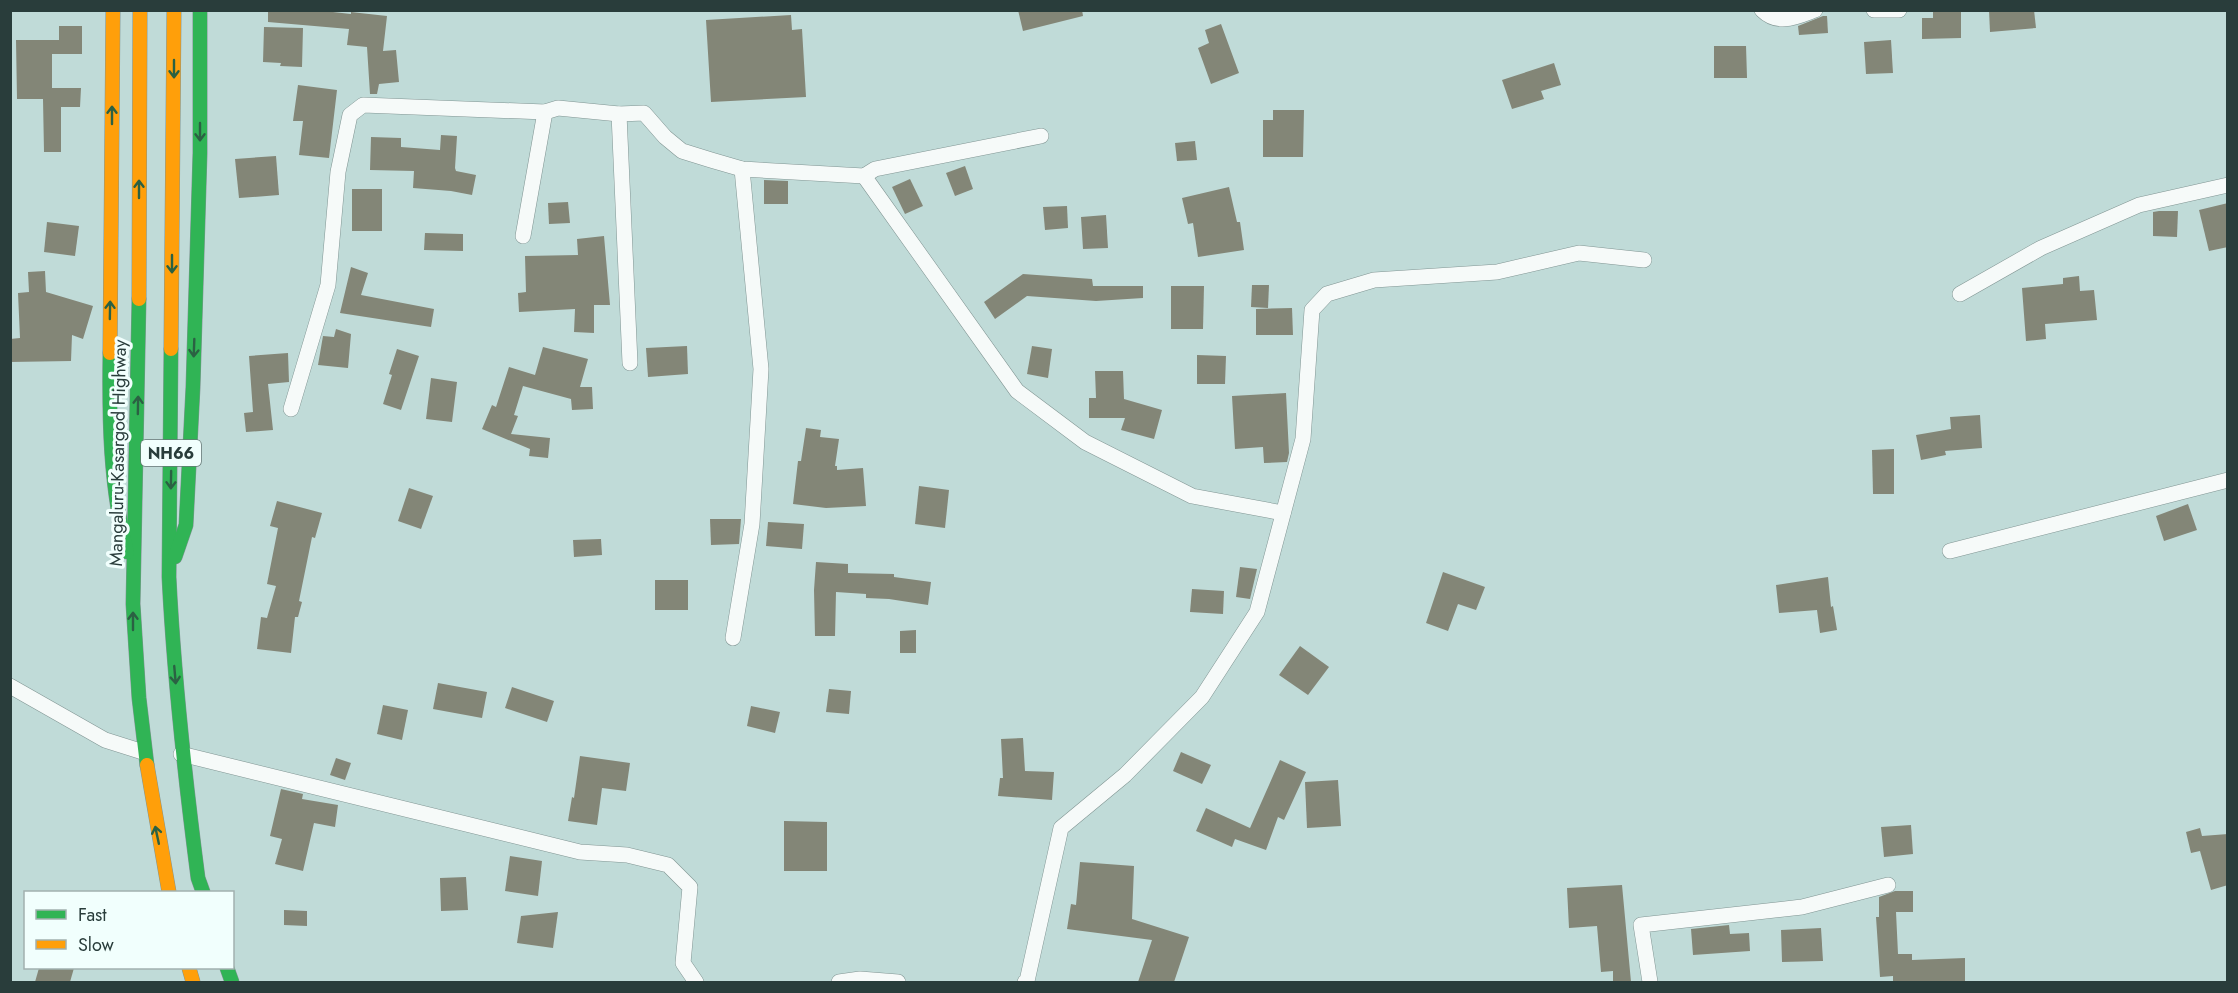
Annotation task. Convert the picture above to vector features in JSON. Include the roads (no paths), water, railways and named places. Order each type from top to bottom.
[{"type":"main road","points":[[113,10],[109,409],[112,471],[118,522],[133,576]]},
{"type":"main road","name":"Mangaluru-Kasargod Highway","points":[[140,10],[138,414],[133,630],[144,752],[153,817],[169,891]]},
{"type":"main road","name":"NH66","points":[[174,10],[169,577],[171,634],[181,754],[198,878],[203,891]]},
{"type":"main road","points":[[169,577],[186,525],[193,387],[200,153],[200,10]]},
{"type":"street","points":[[1762,10],[1769,17],[1788,20],[1815,10]]},
{"type":"street","points":[[1874,10],[1899,10]]},
{"type":"street","points":[[291,409],[328,285],[338,172],[350,116],[363,105],[545,112],[558,108],[619,114],[644,113],[664,137],[682,152],[742,169],[864,176],[875,169],[1041,135]]},
{"type":"street","points":[[523,236],[545,112]]},
{"type":"street","points":[[619,114],[630,363]]},
{"type":"street","points":[[733,638],[752,525],[761,369],[742,169]]},
{"type":"street","points":[[864,176],[1017,390],[1084,442],[1192,496],[1283,513]]},
{"type":"street","points":[[1960,294],[2041,248],[2139,205],[2228,185]]},
{"type":"street","points":[[1025,982],[1061,828],[1125,775],[1202,697],[1257,612],[1304,439],[1312,310],[1327,294],[1374,280],[1497,272],[1579,253],[1644,261]]},
{"type":"street","points":[[1950,551],[2228,480]]},
{"type":"street","points":[[10,686],[105,740],[144,752]]},
{"type":"street","points":[[181,754],[580,852],[627,855],[668,865],[690,887],[683,963],[696,982]]},
{"type":"street","points":[[1650,982],[1641,925],[1802,908],[1888,885]]},
{"type":"street","points":[[839,982],[860,979],[898,982]]}]
